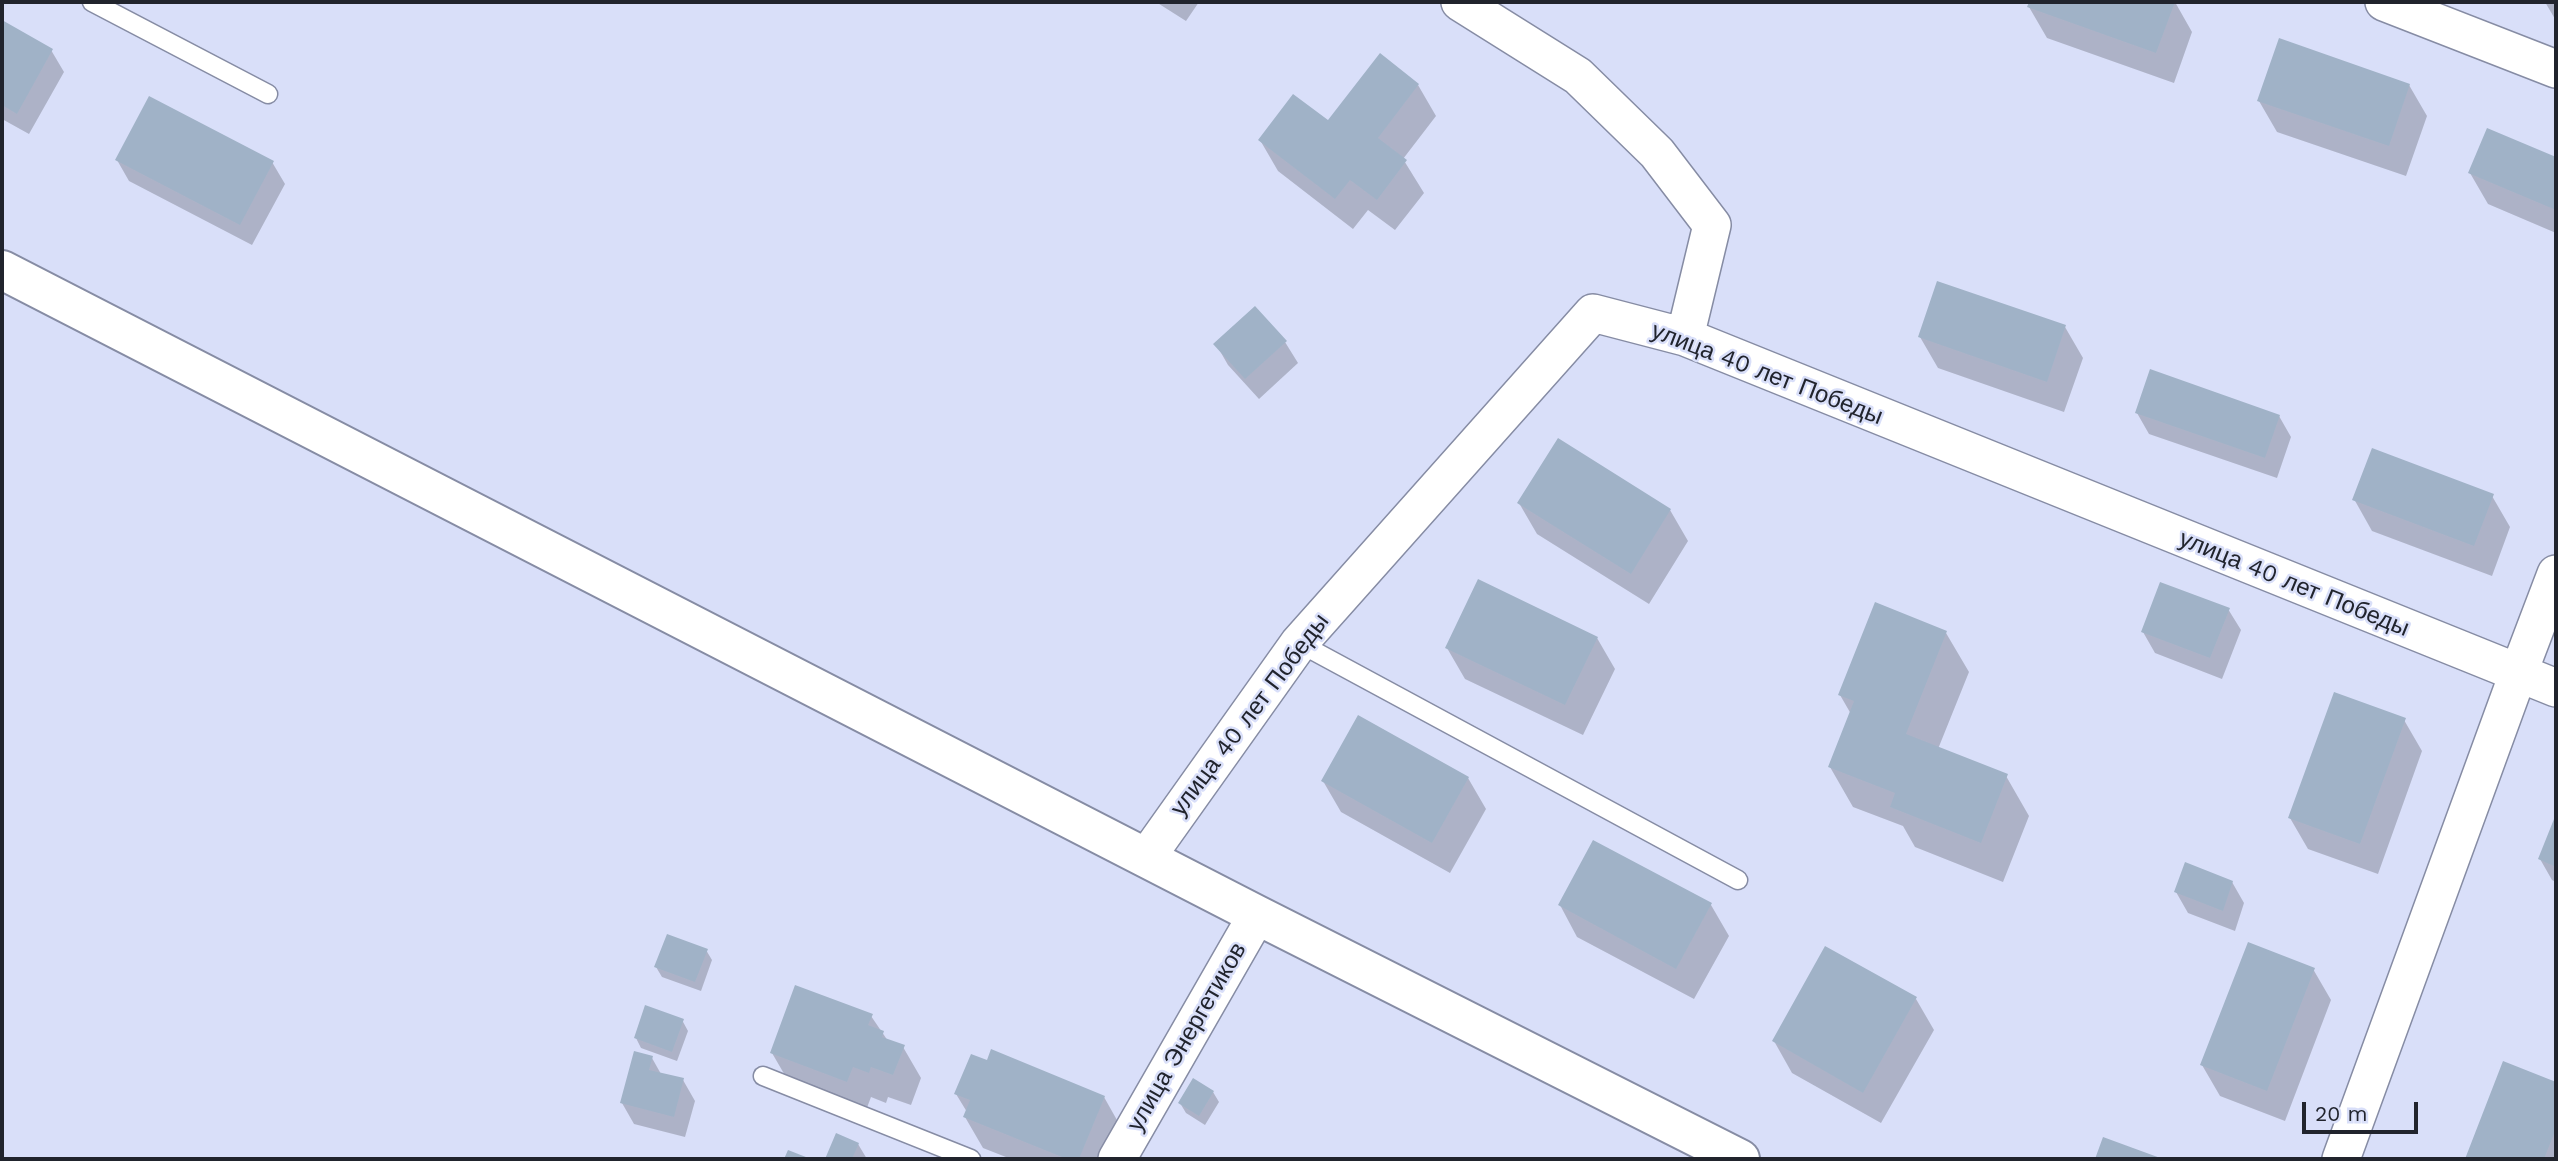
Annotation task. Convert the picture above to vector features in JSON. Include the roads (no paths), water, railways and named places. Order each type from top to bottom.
[{"type":"main road","points":[[2,270],[1257,915],[1740,1159]]},
{"type":"street","points":[[1460,2],[1578,76],[1657,153],[1712,225],[1685,337]]},
{"type":"street","points":[[2384,2],[2556,69]]},
{"type":"street","name":"улица 40 лет Победы","points":[[1146,858],[1298,643],[1593,313],[1685,337],[2556,688]]},
{"type":"street","points":[[2341,1159],[2556,574]]},
{"type":"street","name":"улица Энергетиков","points":[[1117,1159],[1257,915]]},
{"type":"lane","points":[[92,2],[268,94]]},
{"type":"lane","points":[[1298,643],[1738,880]]},
{"type":"lane","points":[[763,1076],[971,1159]]}]
